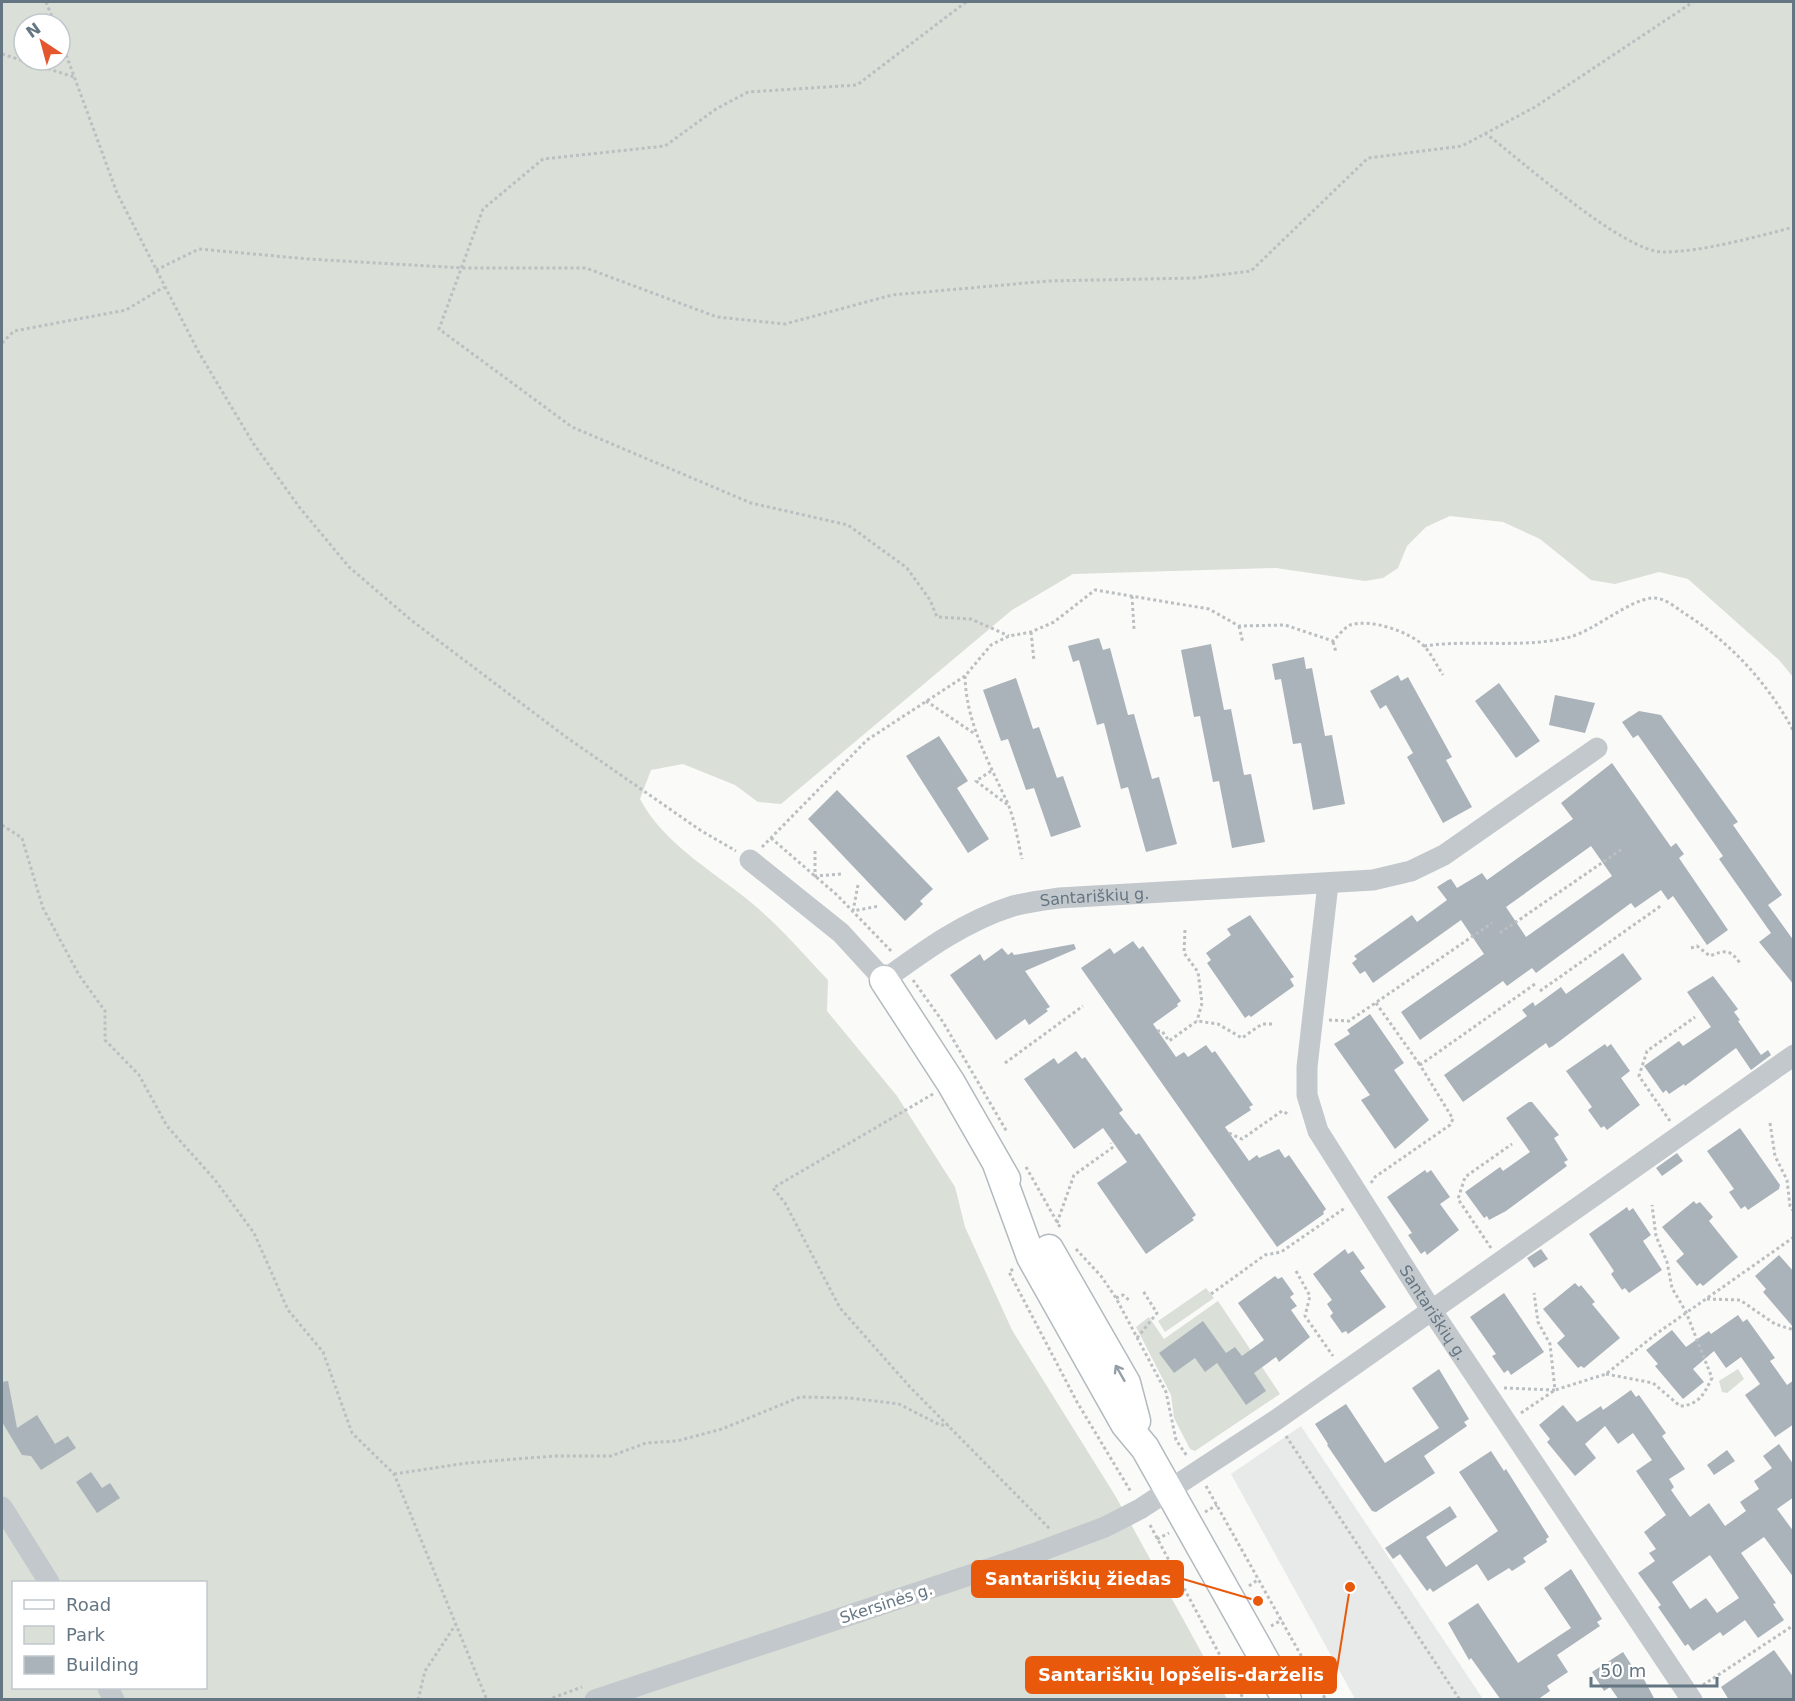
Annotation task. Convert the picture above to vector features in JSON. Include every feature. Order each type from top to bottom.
[{"type":"main road","points":[[884,980],[951,1083],[997,1164],[1031,1257],[1125,1424],[1145,1448],[1287,1700]]},
{"type":"street","name":"Santariškių g.","points":[[884,980],[933,944],[970,923],[1015,906],[1059,898],[1328,884],[1395,876],[1444,855],[1597,748]]},
{"type":"street","points":[[750,860],[841,933],[884,980]]},
{"type":"street","name":"Santariškių g.","points":[[1328,884],[1307,1067],[1310,1112],[1318,1131],[1432,1311],[1690,1697]]},
{"type":"street","name":"Skersinės g.","points":[[595,1700],[1033,1554],[1104,1527],[1140,1509],[1344,1373],[1794,1055]]},
{"type":"street","points":[[2,1507],[48,1581]]},
{"type":"path","points":[[966,2],[856,85],[748,92],[716,109],[665,146],[543,159],[483,208],[463,268],[439,328],[572,426],[751,503],[848,525],[907,568],[930,600],[937,617],[971,619],[1009,636]]},
{"type":"path","points":[[156,270],[199,249],[308,259],[463,268],[586,268],[717,317],[785,324],[892,295],[1048,281],[1194,278],[1251,271],[1368,158],[1462,146],[1535,107],[1693,2]]},
{"type":"path","points":[[2,54],[75,77]]},
{"type":"path","points":[[72,69],[117,193],[198,351],[253,443],[300,508],[349,567],[411,620],[566,736],[700,830],[750,860],[867,740],[964,676],[991,645],[1009,636],[1031,632],[1054,622],[1095,590],[1209,609],[1239,626],[1285,625],[1333,641]]},
{"type":"path","points":[[1485,134],[1619,236],[1661,252],[1741,241],[1794,227]]},
{"type":"path","points":[[2,343],[14,331],[126,310],[165,286]]},
{"type":"path","points":[[1132,596],[1134,629]]},
{"type":"path","points":[[1424,646],[1570,637],[1640,602],[1653,598],[1664,600],[1714,632],[1742,659],[1780,705],[1794,732]]},
{"type":"path","points":[[1333,641],[1348,626],[1359,623],[1382,626],[1424,646],[1443,675]]},
{"type":"path","points":[[1239,626],[1243,643]]},
{"type":"path","points":[[1031,632],[1034,661]]},
{"type":"path","points":[[1333,641],[1336,652]]},
{"type":"path","points":[[964,676],[965,698],[976,735],[1009,806],[1022,859]]},
{"type":"path","points":[[927,701],[976,735]]},
{"type":"path","points":[[991,771],[976,781],[1009,806]]},
{"type":"path","points":[[2,825],[22,838],[43,908],[79,975],[105,1011],[105,1040],[139,1075],[168,1126],[215,1180],[254,1233],[288,1310],[323,1352],[352,1433],[394,1474],[487,1700]]},
{"type":"path","points":[[1500,933],[1622,849]]},
{"type":"path","points":[[815,850],[814,876],[841,874]]},
{"type":"path","points":[[858,885],[853,911],[879,906]]},
{"type":"path","points":[[1540,991],[1662,905]]},
{"type":"path","points":[[1312,1020],[1349,1022],[1492,923]]},
{"type":"path","points":[[1185,930],[1184,953],[1198,972],[1202,1003],[1197,1022]]},
{"type":"path","points":[[1692,948],[1697,946],[1710,956],[1724,950],[1733,953],[1740,963]]},
{"type":"path","points":[[1420,1065],[1535,984]]},
{"type":"path","points":[[1211,1294],[1265,1255],[1281,1252],[1359,1198],[1375,1177],[1450,1125],[1454,1119],[1377,1003]]},
{"type":"path","points":[[1005,1063],[1083,1006]]},
{"type":"path","points":[[1680,1134],[1639,1076],[1647,1051],[1695,1017]]},
{"type":"path","points":[[1157,1031],[1162,1031],[1169,1041],[1197,1022],[1218,1024],[1242,1038],[1262,1024],[1272,1024]]},
{"type":"path","points":[[951,1083],[773,1188],[785,1203],[840,1308],[1058,1537]]},
{"type":"path","points":[[1229,1133],[1242,1138],[1282,1111],[1290,1114]]},
{"type":"path","points":[[1770,1123],[1774,1156],[1787,1180],[1790,1206],[1794,1212]]},
{"type":"path","points":[[1058,1223],[1074,1175],[1112,1148],[1111,1143]]},
{"type":"path","points":[[1501,1262],[1458,1199],[1465,1177],[1512,1144]]},
{"type":"path","points":[[1606,1374],[1653,1383],[1680,1406],[1690,1406],[1701,1399],[1712,1378],[1686,1312],[1672,1288],[1667,1262],[1656,1236],[1652,1205]]},
{"type":"path","points":[[1507,1422],[1555,1390],[1606,1374],[1686,1312],[1794,1237]]},
{"type":"path","points":[[1072,1245],[1101,1276],[1116,1298],[1166,1392],[1176,1440],[1191,1463]]},
{"type":"path","points":[[1296,1271],[1310,1296],[1305,1316],[1344,1373]]},
{"type":"path","points":[[1137,1338],[1157,1313],[1143,1291]]},
{"type":"path","points":[[1534,1293],[1538,1322],[1550,1344],[1555,1390]]},
{"type":"path","points":[[1116,1298],[1123,1295],[1129,1300]]},
{"type":"path","points":[[1705,1299],[1740,1300],[1775,1324],[1794,1330]]},
{"type":"path","points":[[1484,1389],[1531,1387],[1555,1390]]},
{"type":"path","points":[[394,1474],[467,1462],[554,1456],[610,1456],[646,1443],[677,1441],[722,1429],[800,1397],[850,1398],[899,1404],[940,1425],[949,1425]]},
{"type":"path","points":[[1276,1420],[1460,1700]]},
{"type":"path","points":[[1202,1479],[1326,1700]]},
{"type":"path","points":[[1203,1513],[1217,1506]]},
{"type":"path","points":[[1140,1509],[1245,1700]]},
{"type":"path","points":[[1157,1539],[1171,1531]]},
{"type":"path","points":[[1253,1594],[1248,1585],[1259,1579]]},
{"type":"path","points":[[1267,1619],[1272,1628],[1282,1620]]},
{"type":"path","points":[[418,1700],[425,1671],[456,1623]]},
{"type":"path","points":[[1690,1697],[1794,1624]]},
{"type":"shaded area","points":[[1301,1426],[1483,1699],[1355,1699],[1231,1474]]},
{"type":"green space","points":[[2,2],[1793,2],[1793,677],[1779,660],[1688,579],[1659,572],[1615,584],[1591,580],[1540,539],[1503,522],[1450,516],[1426,527],[1407,546],[1398,568],[1383,578],[1365,581],[1276,568],[1073,574],[1012,610],[781,804],[758,802],[735,785],[683,764],[651,770],[640,799],[664,832],[695,860],[761,911],[828,980],[827,1011],[897,1096],[955,1187],[965,1227],[1012,1330],[1116,1497],[1227,1699],[2,1700]]},
{"type":"green space","points":[[1206,1288],[1214,1298],[1165,1332],[1158,1321]]},
{"type":"green space","points":[[1218,1301],[1280,1394],[1195,1451],[1190,1449],[1174,1418],[1171,1395],[1136,1327],[1149,1317],[1164,1339]]},
{"type":"green space","points":[[1738,1369],[1744,1379],[1727,1393],[1722,1392],[1719,1381]]},
{"type":"building","points":[[1099,638],[1103,650],[1110,648],[1128,715],[1134,714],[1152,779],[1159,777],[1177,844],[1146,852],[1128,787],[1121,789],[1104,723],[1097,725],[1079,660],[1073,662],[1068,646]]},
{"type":"building","points":[[1211,644],[1224,710],[1231,709],[1244,775],[1251,774],[1265,842],[1232,848],[1219,781],[1213,782],[1200,716],[1194,717],[1181,650]]},
{"type":"building","points":[[1304,657],[1306,669],[1312,668],[1325,736],[1332,735],[1345,804],[1313,810],[1301,743],[1293,744],[1281,679],[1275,680],[1272,664]]},
{"type":"building","points":[[1398,675],[1401,681],[1408,677],[1452,757],[1446,760],[1472,807],[1443,823],[1407,757],[1413,753],[1386,705],[1380,709],[1370,691]]},
{"type":"building","points":[[1016,678],[1033,729],[1039,727],[1057,778],[1063,776],[1081,827],[1051,837],[1034,788],[1026,790],[1008,739],[1001,741],[983,690]]},
{"type":"building","points":[[1499,683],[1540,741],[1516,758],[1475,701]]},
{"type":"building","points":[[1555,695],[1595,703],[1585,733],[1549,725]]},
{"type":"building","points":[[1639,711],[1661,715],[1738,822],[1733,825],[1782,895],[1768,905],[1794,941],[1794,985],[1759,942],[1771,933],[1719,859],[1723,856],[1638,735],[1633,738],[1622,722]]},
{"type":"building","points":[[939,736],[968,781],[957,788],[989,839],[968,853],[906,756]]},
{"type":"building","points":[[1612,763],[1671,847],[1676,843],[1684,854],[1679,858],[1728,930],[1707,945],[1673,896],[1668,900],[1661,890],[1635,908],[1631,903],[1536,973],[1532,968],[1507,986],[1503,981],[1420,1040],[1401,1012],[1484,954],[1461,920],[1373,983],[1365,971],[1360,974],[1352,963],[1357,959],[1354,956],[1412,915],[1417,922],[1447,900],[1437,887],[1448,880],[1451,879],[1457,888],[1482,873],[1487,880],[1573,819],[1561,803]],"holes":[[[1591,846],[1612,876],[1526,937],[1506,907]]]},
{"type":"building","points":[[837,790],[933,889],[920,901],[923,904],[905,921],[808,819]]},
{"type":"building","points":[[1250,915],[1294,977],[1290,979],[1294,986],[1251,1017],[1249,1015],[1245,1018],[1207,963],[1211,960],[1206,953],[1231,935],[1227,929]]},
{"type":"building","points":[[1133,941],[1139,949],[1143,946],[1181,1001],[1177,1004],[1178,1006],[1153,1024],[1176,1057],[1184,1052],[1188,1057],[1206,1045],[1212,1053],[1215,1051],[1253,1105],[1249,1107],[1251,1110],[1225,1127],[1249,1161],[1257,1155],[1259,1158],[1279,1149],[1285,1158],[1289,1155],[1326,1209],[1324,1214],[1277,1247],[1081,968],[1110,948],[1114,954]]},
{"type":"building","points":[[1074,944],[1076,949],[1025,971],[1050,1007],[1046,1009],[1048,1011],[1029,1025],[1025,1019],[996,1040],[950,975],[980,954],[984,961],[1002,948],[1008,955],[1012,952],[1014,955]]},
{"type":"building","points":[[1623,953],[1642,979],[1553,1046],[1549,1048],[1546,1043],[1463,1102],[1444,1075],[1527,1016],[1522,1010],[1533,1002],[1535,1006],[1561,987],[1566,994]]},
{"type":"building","points":[[1713,976],[1738,1009],[1734,1012],[1740,1020],[1738,1021],[1761,1055],[1768,1050],[1771,1055],[1751,1070],[1736,1048],[1685,1086],[1684,1084],[1669,1094],[1666,1090],[1663,1093],[1644,1066],[1679,1041],[1683,1046],[1711,1027],[1687,992]]},
{"type":"building","points":[[1370,1014],[1404,1063],[1394,1070],[1429,1120],[1395,1149],[1361,1100],[1370,1095],[1334,1044],[1350,1034],[1347,1030]]},
{"type":"building","points":[[1605,1044],[1607,1047],[1611,1044],[1630,1071],[1621,1078],[1640,1105],[1607,1130],[1604,1126],[1601,1128],[1588,1110],[1592,1107],[1566,1071]]},
{"type":"building","points":[[1076,1051],[1082,1059],[1085,1057],[1123,1110],[1119,1113],[1136,1135],[1139,1133],[1196,1215],[1192,1218],[1194,1220],[1146,1254],[1097,1183],[1127,1162],[1103,1128],[1074,1149],[1024,1079],[1054,1058],[1058,1064]]},
{"type":"building","points":[[1532,1102],[1559,1135],[1554,1138],[1568,1160],[1564,1162],[1567,1166],[1506,1211],[1489,1220],[1487,1216],[1484,1218],[1465,1192],[1500,1167],[1503,1171],[1530,1152],[1506,1118]]},
{"type":"building","points":[[1740,1128],[1780,1185],[1779,1189],[1748,1210],[1745,1206],[1741,1209],[1729,1192],[1734,1189],[1707,1151]]},
{"type":"building","points":[[1677,1153],[1683,1161],[1662,1176],[1656,1168]]},
{"type":"building","points":[[1425,1170],[1427,1173],[1431,1170],[1450,1197],[1440,1204],[1459,1230],[1427,1255],[1425,1251],[1421,1254],[1408,1235],[1412,1233],[1387,1197]]},
{"type":"building","points":[[1694,1201],[1696,1204],[1700,1202],[1713,1217],[1709,1221],[1738,1257],[1703,1286],[1700,1283],[1697,1286],[1676,1261],[1684,1254],[1662,1227]]},
{"type":"building","points":[[1627,1207],[1629,1211],[1633,1208],[1651,1235],[1643,1241],[1662,1270],[1629,1293],[1625,1288],[1622,1290],[1611,1274],[1614,1271],[1589,1234]]},
{"type":"building","points":[[1345,1249],[1348,1254],[1353,1251],[1365,1268],[1360,1271],[1386,1307],[1348,1334],[1346,1331],[1342,1333],[1330,1316],[1333,1313],[1327,1304],[1332,1300],[1313,1274]]},
{"type":"building","points":[[1541,1249],[1548,1259],[1534,1268],[1527,1258]]},
{"type":"building","points":[[1779,1255],[1794,1272],[1794,1328],[1763,1292],[1766,1289],[1755,1276]]},
{"type":"building","points":[[1275,1276],[1278,1279],[1282,1277],[1294,1294],[1290,1297],[1297,1306],[1291,1310],[1310,1337],[1279,1362],[1276,1357],[1254,1373],[1266,1391],[1246,1405],[1217,1363],[1205,1372],[1195,1358],[1174,1373],[1159,1353],[1203,1321],[1226,1353],[1235,1347],[1242,1356],[1264,1340],[1238,1303]]},
{"type":"building","points":[[1575,1283],[1579,1287],[1581,1285],[1595,1302],[1592,1304],[1620,1338],[1584,1368],[1581,1366],[1578,1368],[1557,1343],[1565,1336],[1543,1309]]},
{"type":"building","points":[[1504,1293],[1544,1352],[1511,1375],[1508,1370],[1504,1373],[1492,1356],[1496,1354],[1470,1317]]},
{"type":"building","points":[[1738,1315],[1743,1322],[1747,1319],[1775,1358],[1770,1361],[1787,1385],[1794,1380],[1794,1424],[1775,1437],[1745,1395],[1760,1384],[1741,1357],[1726,1368],[1714,1351],[1693,1369],[1704,1382],[1683,1399],[1655,1366],[1658,1364],[1646,1350],[1672,1330],[1686,1347],[1709,1331],[1711,1334]]},
{"type":"building","points":[[1439,1369],[1469,1419],[1464,1422],[1467,1426],[1424,1456],[1435,1473],[1376,1512],[1372,1511],[1315,1424],[1346,1404],[1385,1463],[1439,1428],[1412,1388]]},
{"type":"building","points":[[8,1381],[17,1428],[37,1415],[55,1444],[68,1436],[76,1448],[41,1470],[31,1456],[22,1455],[2,1422],[2,1382]]},
{"type":"building","points":[[1631,1390],[1636,1397],[1639,1395],[1666,1433],[1662,1436],[1685,1469],[1669,1479],[1674,1487],[1671,1490],[1690,1517],[1709,1503],[1725,1526],[1746,1511],[1740,1502],[1759,1489],[1754,1481],[1772,1468],[1763,1456],[1779,1444],[1794,1465],[1794,1497],[1777,1509],[1794,1532],[1794,1578],[1764,1537],[1741,1553],[1776,1603],[1773,1604],[1784,1620],[1758,1638],[1745,1620],[1723,1636],[1720,1632],[1693,1651],[1688,1644],[1685,1646],[1658,1607],[1661,1605],[1638,1573],[1655,1561],[1649,1553],[1656,1549],[1644,1532],[1666,1515],[1636,1471],[1652,1460],[1633,1433],[1618,1444],[1605,1426],[1585,1444],[1596,1458],[1575,1476],[1547,1442],[1550,1439],[1539,1425],[1563,1405],[1577,1422],[1601,1406],[1603,1410]],"holes":[[[1710,1555],[1739,1598],[1717,1613],[1706,1598],[1690,1609],[1672,1582]]]},
{"type":"building","points":[[1727,1450],[1735,1461],[1714,1475],[1707,1465]]},
{"type":"building","points":[[1491,1451],[1504,1471],[1506,1469],[1549,1537],[1546,1539],[1547,1542],[1523,1558],[1526,1562],[1512,1571],[1509,1568],[1488,1581],[1477,1564],[1433,1592],[1430,1588],[1427,1591],[1400,1554],[1393,1559],[1385,1548],[1450,1506],[1457,1517],[1426,1537],[1446,1567],[1498,1531],[1459,1472]]},
{"type":"building","points":[[91,1472],[102,1488],[110,1483],[120,1498],[97,1513],[76,1482]]},
{"type":"building","points":[[1571,1569],[1602,1619],[1597,1622],[1600,1626],[1557,1655],[1568,1672],[1547,1686],[1550,1691],[1537,1700],[1501,1700],[1471,1658],[1469,1660],[1448,1623],[1478,1603],[1518,1663],[1571,1628],[1544,1588]]},
{"type":"building","points":[[1774,1650],[1794,1678],[1794,1700],[1729,1700],[1721,1687]]},
{"type":"building","points":[[1623,1652],[1636,1672],[1639,1670],[1655,1700],[1619,1700],[1610,1687],[1604,1691],[1592,1672]]},
{"type":"place","name":"Santariškių lopšelis-darželis","points":[[1350,1587]]},
{"type":"place","name":"Santariškių žiedas","points":[[1258,1601]]}]
